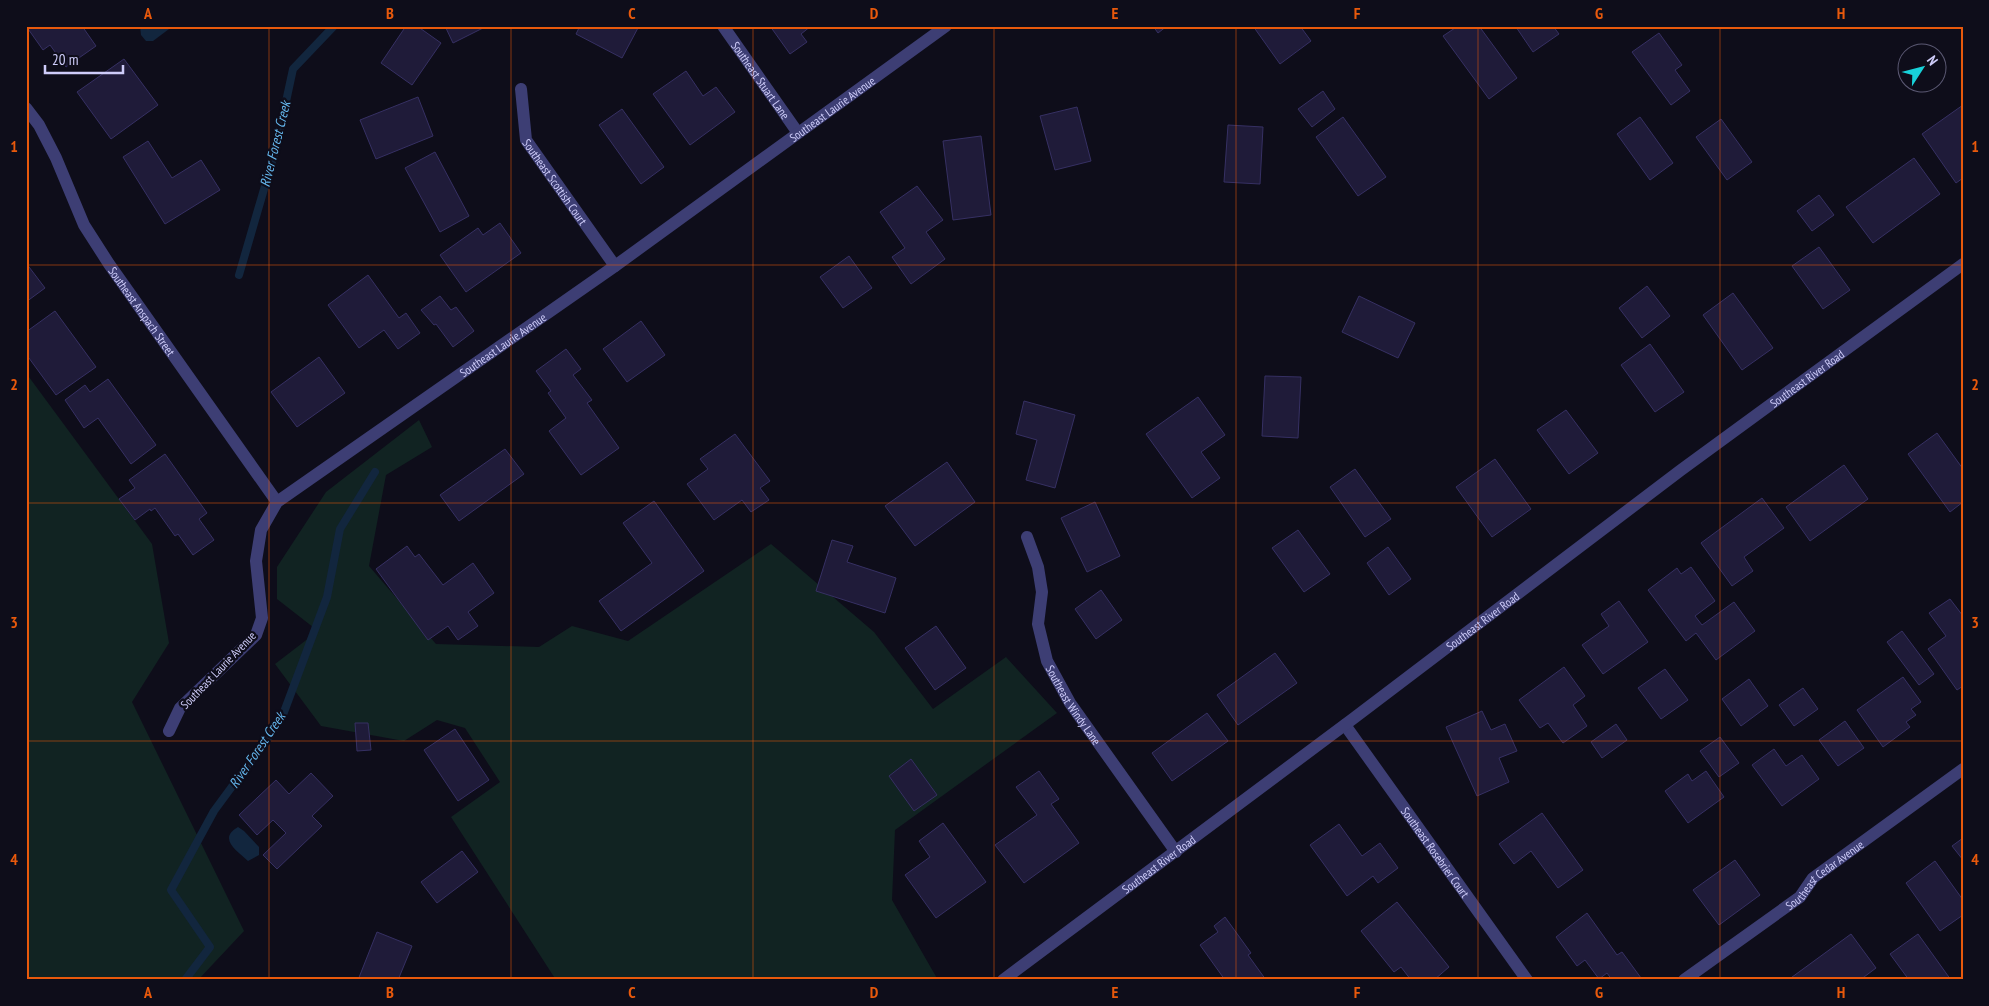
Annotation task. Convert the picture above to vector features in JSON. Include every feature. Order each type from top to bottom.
[{"type":"street","name":"Southeast Stuart Lane","points":[[723,26],[798,133]]},
{"type":"street","name":"Southeast Laurie Avenue","points":[[169,731],[180,708],[256,635],[262,618],[256,561],[261,530],[277,502],[615,266],[946,26]]},
{"type":"street","name":"Southeast Scottish Court","points":[[521,89],[526,140],[615,266]]},
{"type":"street","name":"Southeast Anspach Street","points":[[26,108],[39,125],[56,158],[89,233],[277,502]]},
{"type":"street","name":"Southeast River Road","points":[[1003,980],[1345,725],[1681,470],[1963,264]]},
{"type":"street","name":"Southeast Windy Lane","points":[[1027,537],[1038,567],[1042,592],[1038,624],[1047,661],[1070,704],[1176,852]]},
{"type":"street","name":"Southeast Rosebrier Court","points":[[1345,725],[1526,980]]},
{"type":"street","name":"Southeast Cedar Avenue","points":[[1684,980],[1800,897],[1813,878],[1963,768]]},
{"type":"shaded area","points":[[26,373],[152,544],[169,643],[132,702],[244,931],[198,980],[26,980]]},
{"type":"shaded area","points":[[419,420],[432,447],[386,475],[369,566],[436,644],[539,647],[572,626],[628,641],[771,544],[874,632],[933,709],[1006,657],[1057,713],[895,830],[892,900],[938,980],[556,980],[451,817],[500,782],[465,728],[437,720],[404,741],[321,726],[275,664],[318,631],[277,599],[277,567],[326,492]]},
{"type":"water","points":[[140,26],[173,26],[153,41],[146,41],[141,35]]},
{"type":"water","points":[[238,827],[259,847],[259,855],[248,861],[231,845],[229,840],[232,831]]},
{"type":"building","points":[[26,26],[82,26],[96,46],[66,67],[50,45],[43,50]]},
{"type":"building","points":[[406,26],[417,26],[441,43],[412,85],[381,63]]},
{"type":"building","points":[[445,26],[487,26],[453,43]]},
{"type":"building","points":[[580,26],[639,26],[622,58],[576,34]]},
{"type":"building","points":[[770,26],[811,26],[801,34],[807,42],[790,54]]},
{"type":"building","points":[[1153,26],[1167,26],[1158,33]]},
{"type":"building","points":[[1253,26],[1300,26],[1311,41],[1280,64]]},
{"type":"building","points":[[1458,26],[1479,26],[1517,78],[1489,99],[1443,36]]},
{"type":"building","points":[[1517,26],[1553,26],[1559,34],[1533,52]]},
{"type":"building","points":[[1659,33],[1682,65],[1675,70],[1690,91],[1671,105],[1632,52]]},
{"type":"building","points":[[124,59],[158,105],[111,139],[77,92]]},
{"type":"building","points":[[686,71],[703,96],[716,87],[735,112],[690,145],[653,94]]},
{"type":"building","points":[[1323,91],[1335,109],[1312,127],[1298,109]]},
{"type":"building","points":[[418,97],[433,136],[376,159],[360,120]]},
{"type":"building","points":[[1963,105],[1963,178],[1956,183],[1922,134]]},
{"type":"building","points":[[1077,107],[1091,161],[1055,170],[1040,116]]},
{"type":"building","points":[[622,109],[664,167],[641,184],[599,125]]},
{"type":"building","points":[[1343,117],[1386,177],[1358,196],[1316,137]]},
{"type":"building","points":[[1640,117],[1673,163],[1650,180],[1617,134]]},
{"type":"building","points":[[1721,119],[1752,162],[1727,180],[1696,137]]},
{"type":"building","points":[[1228,125],[1263,127],[1260,184],[1224,182]]},
{"type":"building","points":[[981,136],[991,215],[953,220],[943,141]]},
{"type":"building","points":[[148,141],[172,178],[201,160],[220,190],[165,224],[123,157]]},
{"type":"building","points":[[435,152],[469,216],[440,232],[405,168]]},
{"type":"building","points":[[1914,158],[1940,194],[1873,243],[1846,207]]},
{"type":"building","points":[[917,186],[943,220],[926,232],[945,259],[911,284],[892,257],[905,248],[880,212]]},
{"type":"building","points":[[1819,195],[1834,215],[1812,231],[1797,211]]},
{"type":"building","points":[[500,223],[521,253],[466,292],[440,255],[478,228],[483,235]]},
{"type":"building","points":[[1819,247],[1850,290],[1823,309],[1792,266]]},
{"type":"building","points":[[849,256],[872,288],[843,308],[820,277]]},
{"type":"building","points":[[26,263],[45,288],[26,302]]},
{"type":"building","points":[[368,275],[399,318],[406,313],[420,333],[398,349],[384,330],[359,348],[328,305]]},
{"type":"building","points":[[1647,286],[1670,316],[1642,338],[1619,308]]},
{"type":"building","points":[[1733,293],[1773,348],[1742,370],[1703,315]]},
{"type":"building","points":[[440,296],[451,310],[456,307],[474,331],[453,347],[436,324],[434,325],[421,310]]},
{"type":"building","points":[[1359,296],[1415,323],[1398,358],[1342,332]]},
{"type":"building","points":[[55,311],[96,367],[56,395],[26,354],[26,332]]},
{"type":"building","points":[[641,321],[665,355],[627,382],[603,349]]},
{"type":"building","points":[[1650,344],[1684,392],[1655,412],[1621,365]]},
{"type":"building","points":[[566,349],[581,369],[573,375],[592,400],[587,403],[619,448],[581,475],[549,431],[566,418],[548,393],[551,391],[536,371]]},
{"type":"building","points":[[319,357],[345,393],[297,427],[271,392]]},
{"type":"building","points":[[1265,376],[1301,377],[1298,438],[1262,436]]},
{"type":"building","points":[[108,379],[156,445],[131,464],[98,418],[84,428],[65,400],[85,385],[90,392]]},
{"type":"building","points":[[1198,397],[1225,435],[1201,452],[1220,478],[1192,498],[1146,434]]},
{"type":"building","points":[[1024,401],[1075,415],[1055,488],[1026,480],[1037,440],[1016,434]]},
{"type":"building","points":[[1566,410],[1598,453],[1569,474],[1537,430]]},
{"type":"building","points":[[1937,433],[1963,469],[1963,502],[1950,512],[1908,454]]},
{"type":"building","points":[[735,434],[770,481],[760,488],[769,500],[751,512],[742,500],[714,520],[687,484],[708,469],[700,459]]},
{"type":"building","points":[[505,449],[524,474],[459,521],[440,495]]},
{"type":"building","points":[[165,454],[207,513],[199,519],[214,540],[193,555],[178,534],[175,536],[155,508],[151,511],[150,509],[135,520],[119,499],[135,488],[129,480]]},
{"type":"building","points":[[1495,459],[1531,509],[1492,537],[1456,487]]},
{"type":"building","points":[[947,462],[975,502],[915,546],[885,506]]},
{"type":"building","points":[[1844,465],[1868,499],[1810,541],[1786,507]]},
{"type":"building","points":[[1355,469],[1391,519],[1365,537],[1330,487]]},
{"type":"building","points":[[1762,498],[1784,528],[1744,557],[1753,571],[1732,586],[1701,543]]},
{"type":"building","points":[[654,501],[704,571],[621,631],[599,601],[652,563],[623,523]]},
{"type":"building","points":[[1095,502],[1120,556],[1087,572],[1061,518]]},
{"type":"building","points":[[1298,530],[1330,574],[1304,592],[1272,548]]},
{"type":"building","points":[[832,540],[853,546],[847,562],[896,578],[885,613],[816,591]]},
{"type":"building","points":[[407,546],[415,557],[419,554],[443,585],[473,563],[494,593],[468,612],[478,626],[458,640],[448,626],[428,640],[376,569]]},
{"type":"building","points":[[1388,547],[1411,579],[1389,595],[1367,563]]},
{"type":"building","points":[[1691,567],[1715,601],[1695,616],[1702,625],[1734,602],[1755,631],[1716,660],[1696,633],[1686,641],[1648,590],[1677,568],[1681,574]]},
{"type":"building","points":[[1101,590],[1122,620],[1096,639],[1075,609]]},
{"type":"building","points":[[1950,599],[1963,616],[1963,686],[1957,690],[1928,649],[1946,636],[1929,613]]},
{"type":"building","points":[[1619,601],[1648,642],[1603,674],[1582,645],[1609,626],[1601,614]]},
{"type":"building","points":[[936,626],[966,668],[935,690],[905,648]]},
{"type":"building","points":[[1902,631],[1934,674],[1919,685],[1887,642]]},
{"type":"building","points":[[1275,653],[1297,683],[1238,725],[1217,695]]},
{"type":"building","points":[[1564,667],[1585,696],[1573,705],[1587,726],[1563,743],[1548,723],[1540,728],[1519,700]]},
{"type":"building","points":[[1665,669],[1688,700],[1661,719],[1638,688]]},
{"type":"building","points":[[1903,677],[1921,702],[1911,709],[1916,715],[1906,722],[1910,727],[1883,747],[1857,710]]},
{"type":"building","points":[[1749,679],[1768,706],[1741,726],[1722,699]]},
{"type":"building","points":[[1803,688],[1818,709],[1794,726],[1779,705]]},
{"type":"building","points":[[1482,711],[1491,730],[1505,724],[1517,751],[1499,758],[1509,782],[1477,796],[1446,727]]},
{"type":"building","points":[[1207,713],[1228,741],[1172,781],[1152,753]]},
{"type":"building","points":[[1845,721],[1864,748],[1838,766],[1819,740]]},
{"type":"building","points":[[355,723],[368,723],[371,750],[357,751]]},
{"type":"building","points":[[1616,724],[1627,740],[1602,758],[1591,742]]},
{"type":"building","points":[[455,729],[489,780],[458,801],[424,750]]},
{"type":"building","points":[[1720,737],[1739,763],[1719,777],[1700,751]]},
{"type":"building","points":[[1774,749],[1786,766],[1802,755],[1819,779],[1782,806],[1752,765]]},
{"type":"building","points":[[911,759],[937,795],[914,811],[889,776]]},
{"type":"building","points":[[1039,771],[1059,799],[1051,804],[1079,843],[1024,883],[995,845],[1037,815],[1016,787]]},
{"type":"building","points":[[1706,771],[1724,797],[1688,823],[1665,791],[1688,774],[1692,781]]},
{"type":"building","points":[[311,773],[333,796],[312,816],[322,826],[277,869],[263,855],[286,833],[273,820],[257,835],[239,815],[276,780],[289,794]]},
{"type":"building","points":[[1542,813],[1583,870],[1558,888],[1531,851],[1514,864],[1499,844]]},
{"type":"building","points":[[943,823],[986,882],[936,918],[905,875],[930,857],[919,841]]},
{"type":"building","points":[[1339,824],[1362,856],[1380,843],[1398,868],[1378,883],[1373,876],[1347,896],[1310,845]]},
{"type":"building","points":[[1963,838],[1963,860],[1952,846]]},
{"type":"building","points":[[462,851],[478,872],[437,903],[421,882]]},
{"type":"building","points":[[1735,860],[1760,895],[1719,925],[1693,890]]},
{"type":"building","points":[[1935,861],[1963,900],[1963,915],[1940,931],[1906,883]]},
{"type":"building","points":[[1397,902],[1449,967],[1434,980],[1411,980],[1401,967],[1394,972],[1361,931]]},
{"type":"building","points":[[1587,913],[1617,955],[1622,952],[1641,978],[1639,980],[1612,980],[1607,973],[1599,979],[1585,960],[1577,966],[1556,937]]},
{"type":"building","points":[[1225,917],[1251,953],[1248,955],[1266,980],[1225,980],[1200,945],[1218,932],[1214,926]]},
{"type":"building","points":[[377,932],[412,946],[398,980],[358,980]]},
{"type":"building","points":[[1851,934],[1876,968],[1860,980],[1788,980]]},
{"type":"building","points":[[1918,934],[1951,980],[1909,980],[1890,954]]},
{"type":"waterway","name":"River Forest Creek","points":[[239,275],[276,148],[293,69],[334,26]]},
{"type":"waterway","name":"River Forest Creek","points":[[185,980],[210,947],[171,890],[214,811],[281,720],[327,597],[340,529],[375,472]]}]
